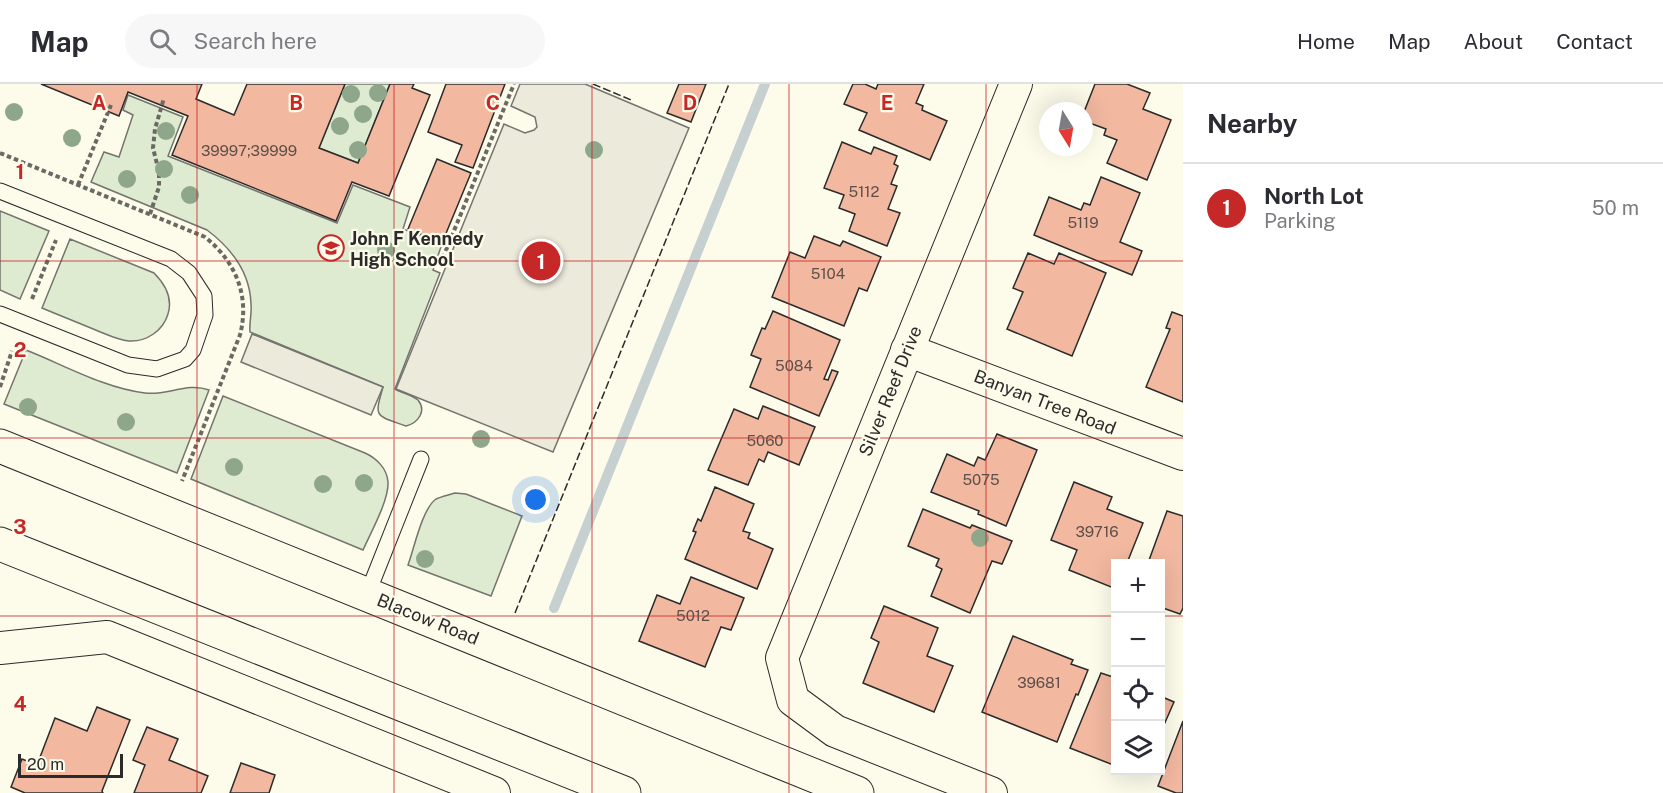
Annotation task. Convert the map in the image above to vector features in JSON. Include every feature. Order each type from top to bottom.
[{"type":"main road","name":"Blacow Road","points":[[0,446],[856,793]]},
{"type":"main road","points":[[0,544],[624,793]]},
{"type":"street","name":"Silver Reef Drive","points":[[992,793],[835,731],[793,700],[782,658],[1016,84]]},
{"type":"street","name":"Banyan Tree Road","points":[[907,350],[1183,454]]},
{"type":"street","points":[[0,648],[106,637],[494,793]]},
{"type":"lane","points":[[0,191],[171,259],[189,273],[204,296],[205,315],[193,350],[185,359],[157,369],[128,365],[0,314]]},
{"type":"lane","points":[[367,595],[421,459]]},
{"type":"path","points":[[440,265],[514,84]]},
{"type":"path","points":[[150,214],[159,187],[159,172],[153,148],[155,129],[164,99]]},
{"type":"path","points":[[78,185],[111,105]]},
{"type":"path","points":[[31,303],[58,235]]},
{"type":"path","points":[[0,387],[12,351]]},
{"type":"green space","points":[[345,84],[390,84],[358,163],[319,148]]},
{"type":"green space","points":[[128,95],[183,117],[168,156],[337,223],[353,185],[410,207],[403,229],[442,244],[433,270],[440,273],[395,389],[416,398],[421,404],[420,416],[414,422],[406,426],[388,420],[380,414],[378,405],[383,387],[250,332],[250,293],[243,272],[231,253],[207,230],[91,182],[104,152],[119,157],[133,115],[123,110]]},
{"type":"green space","points":[[0,211],[49,231],[20,299],[0,290]]},
{"type":"green space","points":[[70,239],[154,273],[162,282],[169,297],[168,314],[162,326],[142,340],[125,340],[109,336],[42,308]]},
{"type":"green space","points":[[26,350],[99,381],[130,390],[161,393],[185,388],[209,390],[177,473],[4,404]]},
{"type":"green space","points":[[223,396],[365,453],[380,464],[386,472],[388,489],[379,516],[363,550],[191,479]]},
{"type":"green space","points":[[455,493],[466,494],[522,516],[491,596],[408,565],[423,520],[431,504],[436,499]]},
{"type":"shaded area","points":[[520,84],[585,84],[689,128],[553,452],[396,389],[504,124],[525,133],[537,127],[535,117],[511,106]]},
{"type":"shaded area","points":[[252,334],[383,387],[371,415],[241,362]]},
{"type":"building","points":[[41,84],[202,84],[196,99],[234,115],[247,84],[345,84],[319,148],[358,163],[390,84],[414,84],[412,88],[430,95],[389,196],[352,182],[336,221],[172,155],[188,116],[128,92],[119,116]]},
{"type":"building","points":[[446,84],[505,84],[473,168],[455,162],[462,145],[428,132]]},
{"type":"building","points":[[679,84],[706,84],[691,122],[667,113]]},
{"type":"building","points":[[853,84],[865,84],[876,89],[878,84],[924,84],[916,103],[923,106],[922,110],[947,121],[930,160],[859,130],[867,113],[844,104]]},
{"type":"building","points":[[1095,84],[1127,84],[1150,93],[1143,109],[1171,120],[1147,180],[1107,163],[1117,140],[1104,135],[1106,129],[1093,124],[1093,102],[1088,102]]},
{"type":"building","points":[[842,142],[871,154],[874,147],[897,156],[894,164],[898,166],[891,184],[897,186],[888,209],[900,213],[887,246],[849,231],[855,214],[839,208],[844,195],[824,188]]},
{"type":"building","points":[[437,159],[471,173],[442,243],[408,229]]},
{"type":"building","points":[[1101,177],[1140,193],[1120,242],[1142,251],[1132,275],[1034,235],[1049,197],[1081,210],[1084,203],[1090,205]]},
{"type":"building","points":[[814,236],[840,246],[843,241],[881,257],[867,291],[859,288],[844,326],[772,297],[790,252],[805,258]]},
{"type":"building","points":[[1028,253],[1054,264],[1059,253],[1106,273],[1072,356],[1007,329],[1023,292],[1013,288]]},
{"type":"building","points":[[773,311],[840,340],[824,379],[828,380],[832,370],[838,372],[819,416],[750,387],[761,359],[751,355],[762,328],[765,329]]},
{"type":"building","points":[[1172,312],[1183,316],[1183,402],[1146,387],[1170,329],[1166,328]]},
{"type":"building","points":[[763,406],[815,427],[799,465],[768,452],[764,462],[759,459],[748,485],[708,470],[734,409],[758,419]]},
{"type":"building","points":[[997,434],[1037,450],[1006,526],[978,514],[979,511],[931,492],[947,454],[974,466],[978,457],[985,460]]},
{"type":"building","points":[[1074,482],[1112,497],[1107,509],[1143,523],[1129,559],[1111,559],[1111,587],[1069,570],[1077,550],[1051,540]]},
{"type":"building","points":[[715,487],[754,504],[743,531],[750,533],[748,538],[773,549],[757,589],[685,559],[696,532],[693,531],[698,519],[701,521]]},
{"type":"building","points":[[923,509],[970,528],[972,525],[1012,541],[1002,564],[992,561],[970,613],[931,596],[942,569],[936,566],[939,559],[908,546]]},
{"type":"building","points":[[1167,511],[1183,516],[1183,608],[1180,614],[1165,609],[1165,559],[1149,559]]},
{"type":"building","points":[[691,577],[744,598],[731,630],[721,627],[705,667],[639,641],[657,595],[680,604]]},
{"type":"building","points":[[884,606],[938,628],[927,656],[953,666],[934,712],[863,683],[879,642],[871,638]]},
{"type":"building","points":[[1013,636],[1073,660],[1071,664],[1088,670],[1057,742],[982,712]]},
{"type":"building","points":[[1101,673],[1111,676],[1111,764],[1070,748]]},
{"type":"building","points":[[1165,698],[1174,702],[1165,723]]},
{"type":"building","points":[[97,707],[130,720],[103,793],[25,793],[11,787],[22,759],[37,765],[55,718],[87,731]]},
{"type":"building","points":[[1183,721],[1183,793],[1176,793],[1158,786],[1162,775],[1165,775],[1165,768]]},
{"type":"building","points":[[147,727],[178,739],[169,760],[208,776],[201,793],[134,793],[145,765],[133,760]]},
{"type":"building","points":[[241,763],[275,775],[269,793],[230,793]]},
{"type":"waterway","points":[[554,608],[765,84]]},
{"type":"fence","points":[[593,84],[631,100]]},
{"type":"fence","points":[[515,613],[729,84]]},
{"type":"place","name":"John F Kennedy High School","points":[[331,248]]},
{"type":"place","name":"North Lot","points":[[541,261]]}]
